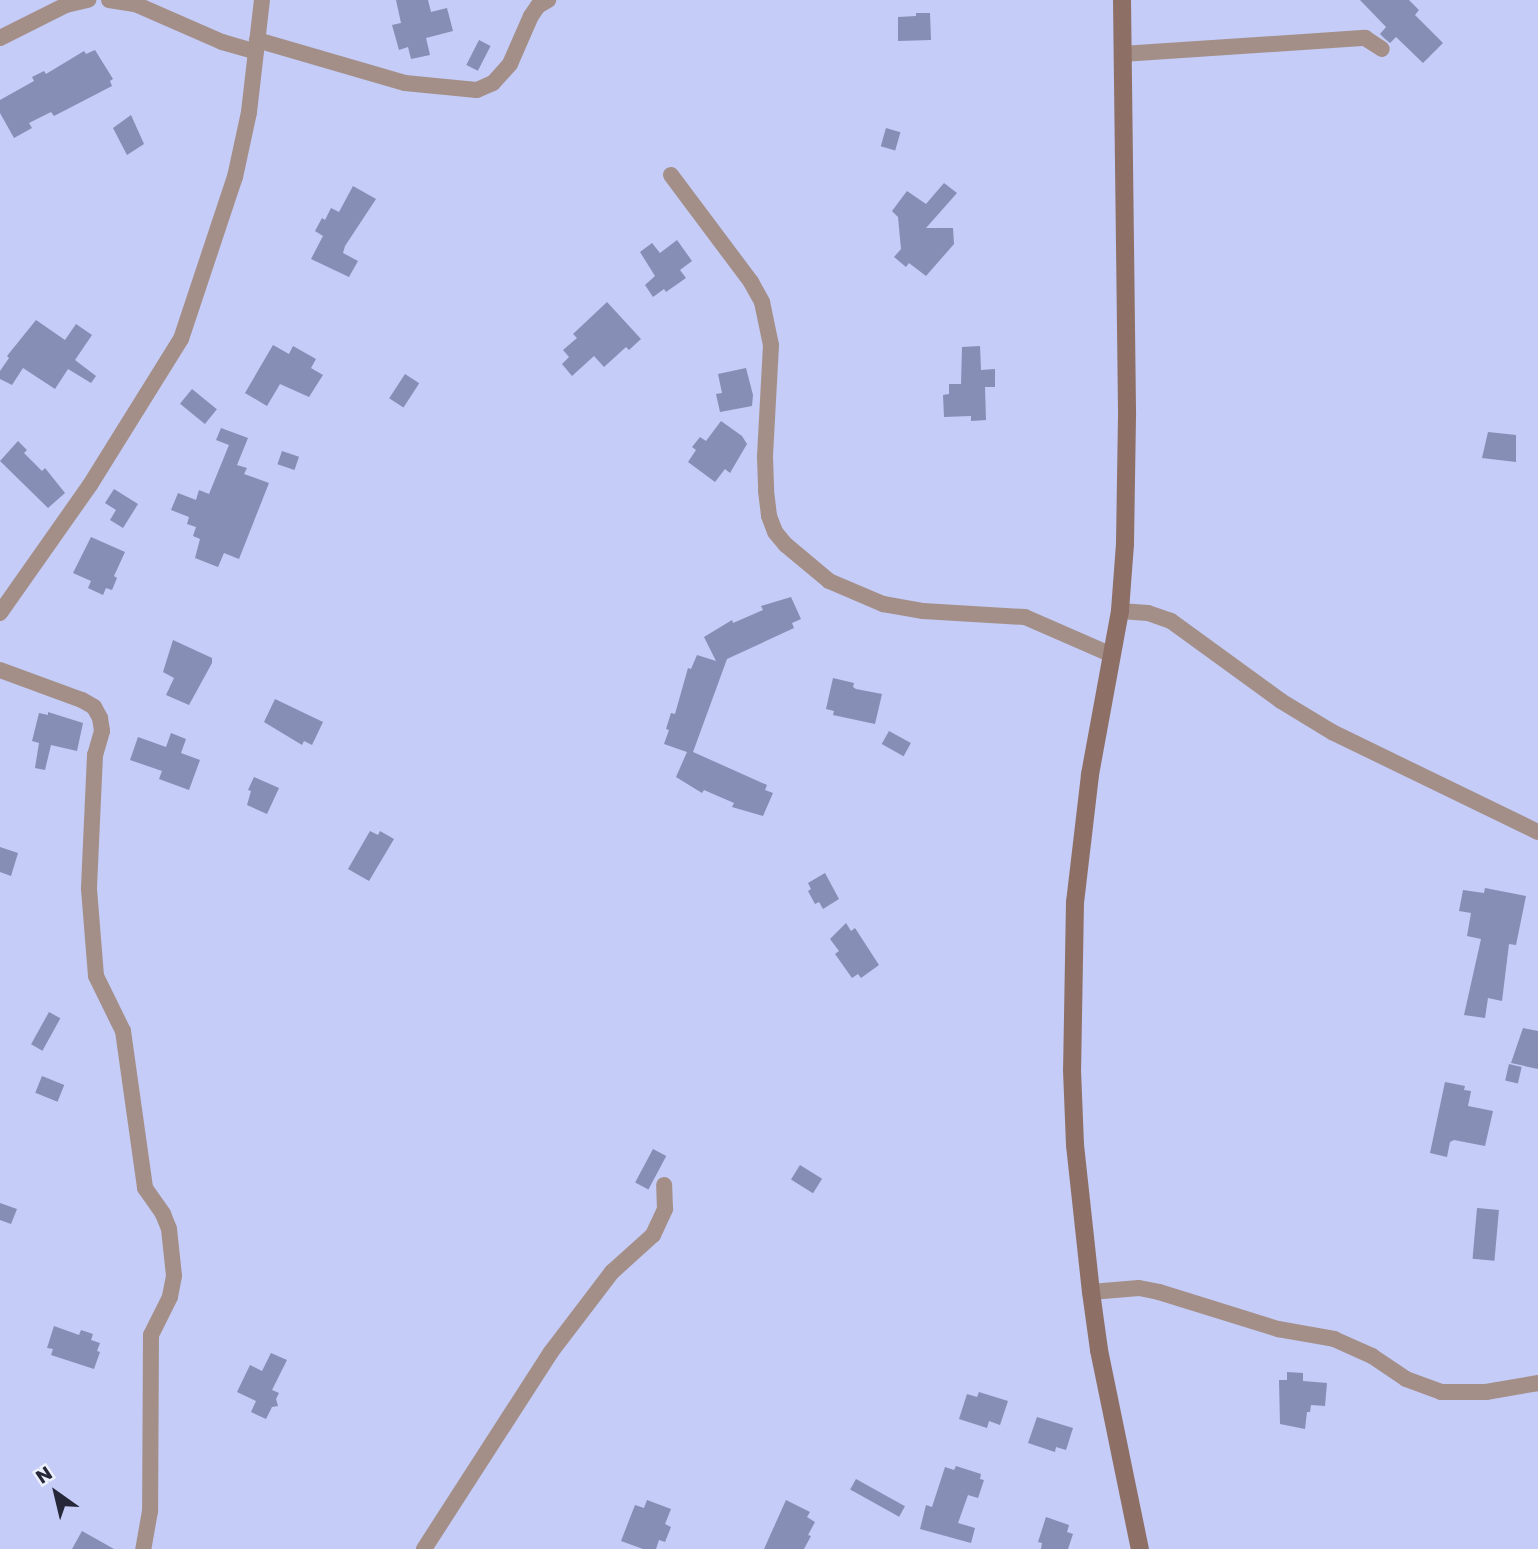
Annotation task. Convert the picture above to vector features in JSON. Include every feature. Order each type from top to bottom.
[{"type":"street","points":[[0,38],[66,5],[88,0]]},
{"type":"street","points":[[109,0],[135,4],[222,42],[257,46],[405,83],[477,90],[493,83],[510,64],[531,16],[538,6],[548,0]]},
{"type":"street","points":[[0,613],[116,446],[181,339],[235,177],[249,112],[262,0]]},
{"type":"street","points":[[1122,0],[1127,416],[1125,544],[1119,611],[1090,775],[1075,902],[1074,1114],[1099,1350],[1140,1549]]},
{"type":"street","points":[[1122,54],[1365,38],[1382,49]]},
{"type":"street","points":[[671,176],[751,282],[762,302],[771,345],[766,491],[769,516],[775,532],[786,545],[829,581],[883,604],[923,611],[1025,617],[1112,655]]},
{"type":"street","points":[[1119,611],[1147,613],[1171,621],[1281,701],[1332,732],[1538,832]]},
{"type":"street","points":[[0,670],[82,700],[94,707],[100,718],[102,731],[95,755],[89,888],[96,976],[123,1031],[145,1188],[163,1214],[169,1229],[174,1276],[170,1297],[151,1335],[150,1511],[142,1549]]},
{"type":"street","points":[[424,1549],[551,1352],[612,1272],[653,1235],[666,1209],[664,1185]]},
{"type":"street","points":[[1091,1292],[1139,1288],[1278,1329],[1334,1339],[1373,1356],[1406,1379],[1441,1392],[1486,1392],[1538,1383]]},
{"type":"building","points":[[396,0],[428,0],[431,12],[447,8],[453,31],[426,38],[430,55],[411,59],[408,47],[399,50],[392,25],[401,23]]},
{"type":"building","points":[[1360,0],[1409,0],[1419,10],[1415,15],[1443,43],[1423,63],[1396,37],[1390,43],[1380,34],[1386,27]]},
{"type":"building","points":[[916,13],[930,13],[931,40],[898,41],[898,17],[916,16]]},
{"type":"building","points":[[479,40],[491,46],[478,71],[466,65]]},
{"type":"building","points":[[95,50],[113,79],[110,81],[112,86],[54,116],[51,112],[29,123],[32,128],[14,138],[0,113],[0,100],[34,81],[32,77],[44,71],[46,74],[84,51],[86,54]]},
{"type":"building","points":[[131,115],[144,144],[127,155],[113,128]]},
{"type":"building","points":[[886,128],[900,132],[895,150],[881,146]]},
{"type":"building","points":[[944,183],[957,193],[926,228],[953,228],[954,244],[926,276],[909,263],[906,267],[894,257],[901,249],[898,217],[892,211],[907,191],[926,204]]},
{"type":"building","points":[[353,186],[376,199],[345,246],[343,253],[358,261],[349,277],[311,259],[323,236],[315,231],[322,218],[325,220],[331,208],[339,212]]},
{"type":"building","points":[[677,240],[692,261],[680,270],[686,278],[666,292],[664,289],[653,297],[645,285],[655,276],[640,252],[652,243],[660,253]]},
{"type":"building","points":[[607,302],[641,339],[629,350],[626,347],[604,367],[594,356],[572,376],[562,364],[569,357],[563,350],[577,338],[573,334]]},
{"type":"building","points":[[36,320],[65,340],[76,324],[92,335],[75,360],[96,376],[91,383],[68,369],[55,389],[23,368],[12,385],[0,379],[0,371],[9,358],[7,356]]},
{"type":"building","points":[[273,345],[289,354],[293,346],[316,359],[311,368],[323,375],[309,397],[280,384],[267,406],[245,393]]},
{"type":"building","points":[[980,346],[981,370],[995,369],[995,387],[985,387],[986,420],[971,421],[971,416],[944,417],[943,395],[949,394],[949,384],[961,384],[962,347]]},
{"type":"building","points":[[746,368],[753,395],[752,406],[720,412],[716,394],[722,393],[718,374]]},
{"type":"building","points":[[405,374],[419,383],[403,408],[389,398]]},
{"type":"building","points":[[192,389],[217,409],[205,424],[180,404]]},
{"type":"building","points":[[721,421],[742,436],[747,444],[730,473],[725,469],[715,482],[688,462],[696,450],[692,447],[700,437],[706,441]]},
{"type":"building","points":[[221,428],[248,438],[237,465],[247,468],[244,474],[269,483],[239,559],[224,553],[218,567],[195,558],[200,539],[193,536],[196,527],[187,524],[189,517],[171,510],[178,493],[196,500],[199,490],[209,494],[229,445],[216,440]]},
{"type":"building","points":[[1488,432],[1516,435],[1516,462],[1482,458]]},
{"type":"building","points":[[18,441],[27,450],[24,453],[42,471],[45,468],[65,493],[48,508],[0,461]]},
{"type":"building","points":[[282,451],[299,457],[294,470],[277,464]]},
{"type":"building","points":[[114,489],[138,504],[123,528],[110,520],[116,510],[105,503]]},
{"type":"building","points":[[91,537],[125,552],[114,576],[117,578],[112,590],[106,588],[103,595],[88,588],[91,581],[73,573]]},
{"type":"building","points":[[791,597],[801,619],[792,623],[794,628],[727,659],[693,752],[767,785],[765,790],[773,793],[763,816],[732,807],[734,803],[704,790],[702,793],[676,777],[687,752],[664,744],[671,713],[675,714],[688,668],[691,669],[697,655],[716,661],[704,637],[732,620],[733,623],[763,610],[761,606]]},
{"type":"building","points":[[173,640],[212,658],[212,663],[189,705],[166,695],[174,678],[163,672]]},
{"type":"building","points":[[833,678],[854,683],[853,687],[856,689],[882,694],[875,724],[833,715],[834,711],[826,709]]},
{"type":"building","points":[[275,699],[323,722],[312,745],[304,741],[302,745],[264,722]]},
{"type":"building","points":[[48,712],[83,723],[77,751],[51,745],[45,770],[35,768],[39,743],[32,741],[39,713],[48,715]]},
{"type":"building","points":[[889,731],[911,743],[904,756],[882,744]]},
{"type":"building","points":[[171,733],[186,739],[181,753],[200,760],[189,790],[159,779],[162,771],[130,760],[138,737],[166,747]]},
{"type":"building","points":[[254,777],[279,788],[267,814],[247,805],[251,791],[248,790]]},
{"type":"building","points":[[370,831],[378,835],[380,831],[394,839],[369,881],[348,869]]},
{"type":"building","points":[[0,847],[18,853],[11,876],[0,872]]},
{"type":"building","points":[[825,873],[839,899],[823,909],[819,902],[815,904],[808,891],[811,889],[808,883]]},
{"type":"building","points":[[1485,888],[1526,896],[1516,945],[1509,944],[1502,1001],[1488,998],[1485,1018],[1464,1015],[1481,939],[1467,936],[1471,913],[1459,911],[1463,890],[1484,893]]},
{"type":"building","points":[[846,923],[851,931],[855,928],[879,965],[861,978],[858,974],[852,978],[835,954],[839,951],[830,939]]},
{"type":"building","points":[[49,1012],[60,1018],[42,1051],[31,1044]]},
{"type":"building","points":[[1523,1028],[1538,1031],[1538,1069],[1511,1063]]},
{"type":"building","points":[[1509,1064],[1522,1067],[1518,1083],[1505,1081]]},
{"type":"building","points":[[42,1076],[64,1085],[58,1102],[35,1093]]},
{"type":"building","points":[[1445,1082],[1465,1086],[1464,1090],[1471,1091],[1468,1106],[1493,1111],[1485,1146],[1454,1140],[1450,1142],[1447,1157],[1430,1153]]},
{"type":"building","points":[[653,1149],[666,1156],[648,1190],[635,1183]]},
{"type":"building","points":[[800,1165],[822,1179],[813,1193],[791,1179]]},
{"type":"building","points":[[0,1203],[17,1209],[11,1224],[0,1220]]},
{"type":"building","points":[[1477,1208],[1499,1210],[1494,1261],[1473,1259]]},
{"type":"building","points":[[54,1326],[79,1335],[81,1330],[93,1334],[91,1340],[100,1343],[94,1369],[51,1355],[53,1349],[47,1348]]},
{"type":"building","points":[[271,1353],[287,1360],[272,1390],[279,1393],[276,1399],[278,1406],[272,1407],[266,1419],[251,1412],[256,1401],[237,1392],[250,1365],[262,1371]]},
{"type":"building","points":[[1287,1372],[1303,1373],[1303,1381],[1327,1383],[1325,1406],[1311,1405],[1310,1412],[1307,1412],[1305,1429],[1280,1424],[1279,1380],[1287,1380]]},
{"type":"building","points":[[979,1392],[1008,1401],[1000,1425],[989,1421],[987,1428],[959,1419],[967,1394],[977,1397]]},
{"type":"building","points":[[1037,1417],[1073,1428],[1066,1450],[1056,1447],[1055,1452],[1028,1443]]},
{"type":"building","points":[[956,1466],[981,1474],[980,1479],[984,1480],[978,1498],[968,1495],[958,1523],[975,1528],[971,1543],[920,1529],[926,1505],[932,1507],[945,1467],[954,1470]]},
{"type":"building","points":[[856,1479],[905,1506],[899,1517],[850,1489]]},
{"type":"building","points":[[647,1500],[671,1509],[665,1524],[671,1527],[665,1542],[659,1540],[656,1549],[643,1549],[621,1541],[635,1505],[644,1508]]},
{"type":"building","points":[[786,1500],[810,1512],[807,1517],[815,1522],[808,1535],[811,1536],[804,1549],[764,1549]]},
{"type":"building","points":[[1046,1517],[1069,1525],[1067,1532],[1073,1534],[1068,1549],[1041,1549],[1042,1543],[1038,1542]]},
{"type":"building","points":[[82,1531],[114,1549],[72,1549]]}]
